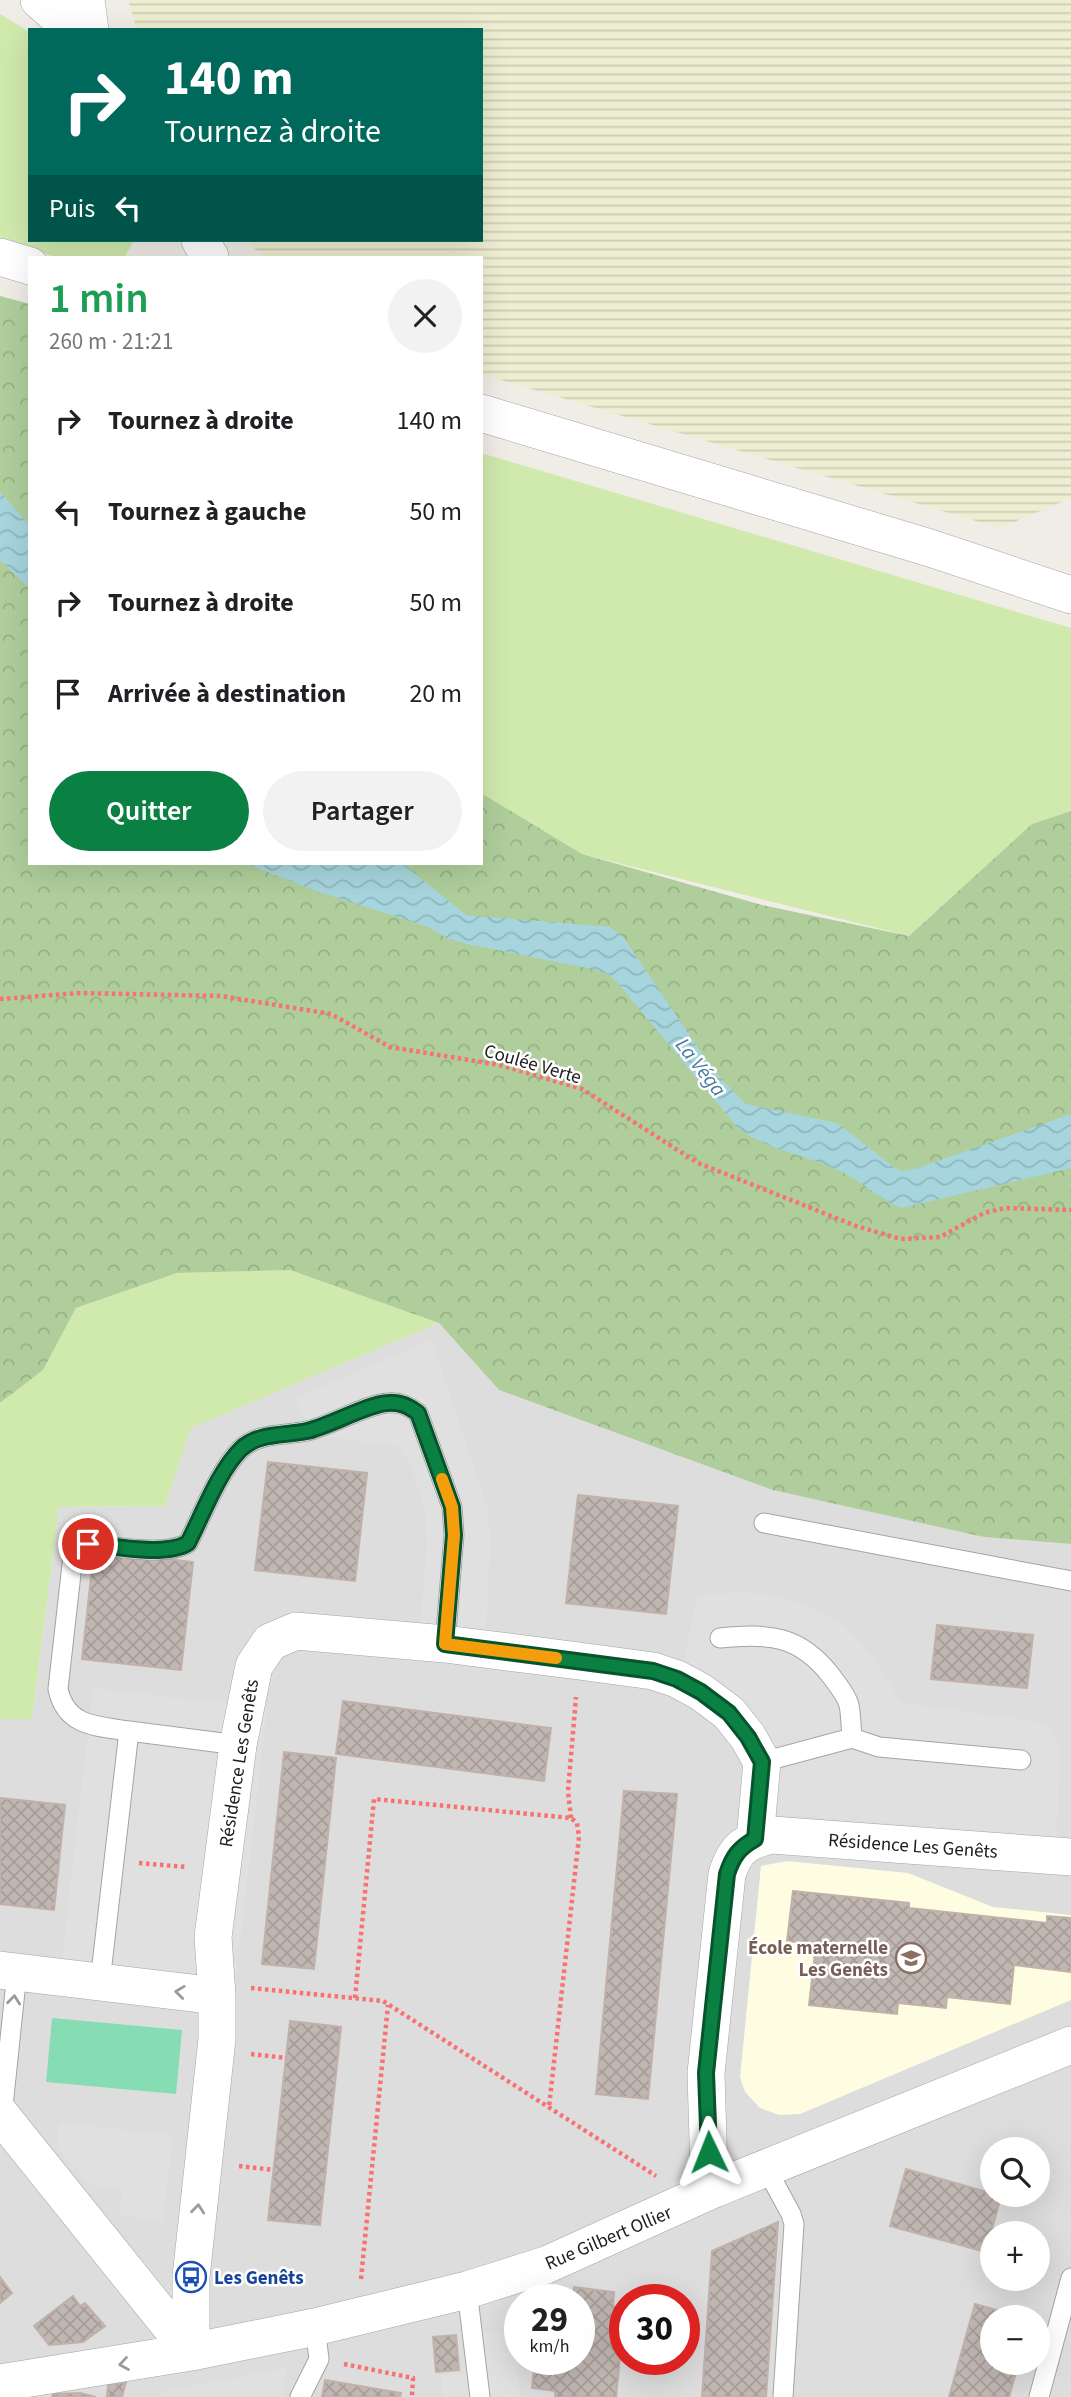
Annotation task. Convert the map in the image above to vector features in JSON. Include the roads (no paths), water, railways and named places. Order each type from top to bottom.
[{"type":"street","points":[[39,0],[71,28]]},
{"type":"street","points":[[86,0],[90,28]]},
{"type":"street","points":[[0,257],[28,265]]},
{"type":"street","points":[[483,414],[930,548],[1071,595]]},
{"type":"street","name":"Résidence Les Genêts","points":[[191,2352],[191,2277],[217,2039],[214,1937],[237,1745],[254,1666],[270,1642],[296,1631],[445,1644],[653,1671],[677,1679],[701,1692],[729,1713],[748,1737],[762,1762]]},
{"type":"street","points":[[702,2195],[709,2173],[706,2073],[727,1874],[733,1858],[742,1846],[755,1839],[762,1762]]},
{"type":"street","name":"Résidence Les Genêts","points":[[755,1839],[772,1835],[1071,1857]]},
{"type":"street","points":[[8,1971],[100,1982],[217,1990]]},
{"type":"street","name":"Rue Gilbert Ollier","points":[[0,2383],[191,2352],[317,2343],[357,2317],[467,2290],[546,2264],[766,2168],[1071,2045]]},
{"type":"street","points":[[1,2115],[191,2352]]},
{"type":"lane","points":[[237,1745],[129,1731],[80,1721],[71,1715],[61,1702],[58,1689],[73,1556],[79,1547],[88,1544],[165,1550],[179,1548],[188,1543],[228,1465],[243,1447],[256,1439],[308,1431],[386,1403],[406,1404],[418,1413],[452,1507],[454,1535],[445,1644]]},
{"type":"lane","points":[[764,1523],[1071,1581]]},
{"type":"lane","points":[[720,1638],[751,1635],[777,1637],[799,1646],[820,1661],[849,1705],[852,1738]]},
{"type":"lane","points":[[100,1982],[129,1731]]},
{"type":"lane","points":[[762,1762],[852,1738],[879,1747],[1021,1760]]},
{"type":"lane","points":[[1,2115],[8,1971]]},
{"type":"lane","points":[[766,2168],[794,2224],[783,2397]]},
{"type":"lane","points":[[1038,2397],[1071,2278]]},
{"type":"lane","points":[[467,2290],[480,2397]]},
{"type":"lane","points":[[300,2397],[317,2343]]},
{"type":"water","points":[[0,492],[28,524],[28,587],[0,560]]},
{"type":"water","name":"La Véga","points":[[404,865],[466,915],[610,927],[624,938],[713,1070],[746,1104],[837,1123],[895,1168],[903,1171],[1071,1114],[1071,1168],[901,1208],[828,1165],[762,1142],[738,1128],[608,974],[447,938],[429,927],[319,892],[252,866]]},
{"type":"place","name":"École maternelle Les Genêts","points":[[911,1958]]},
{"type":"place","name":"Les Genêts","points":[[191,2277]]}]
